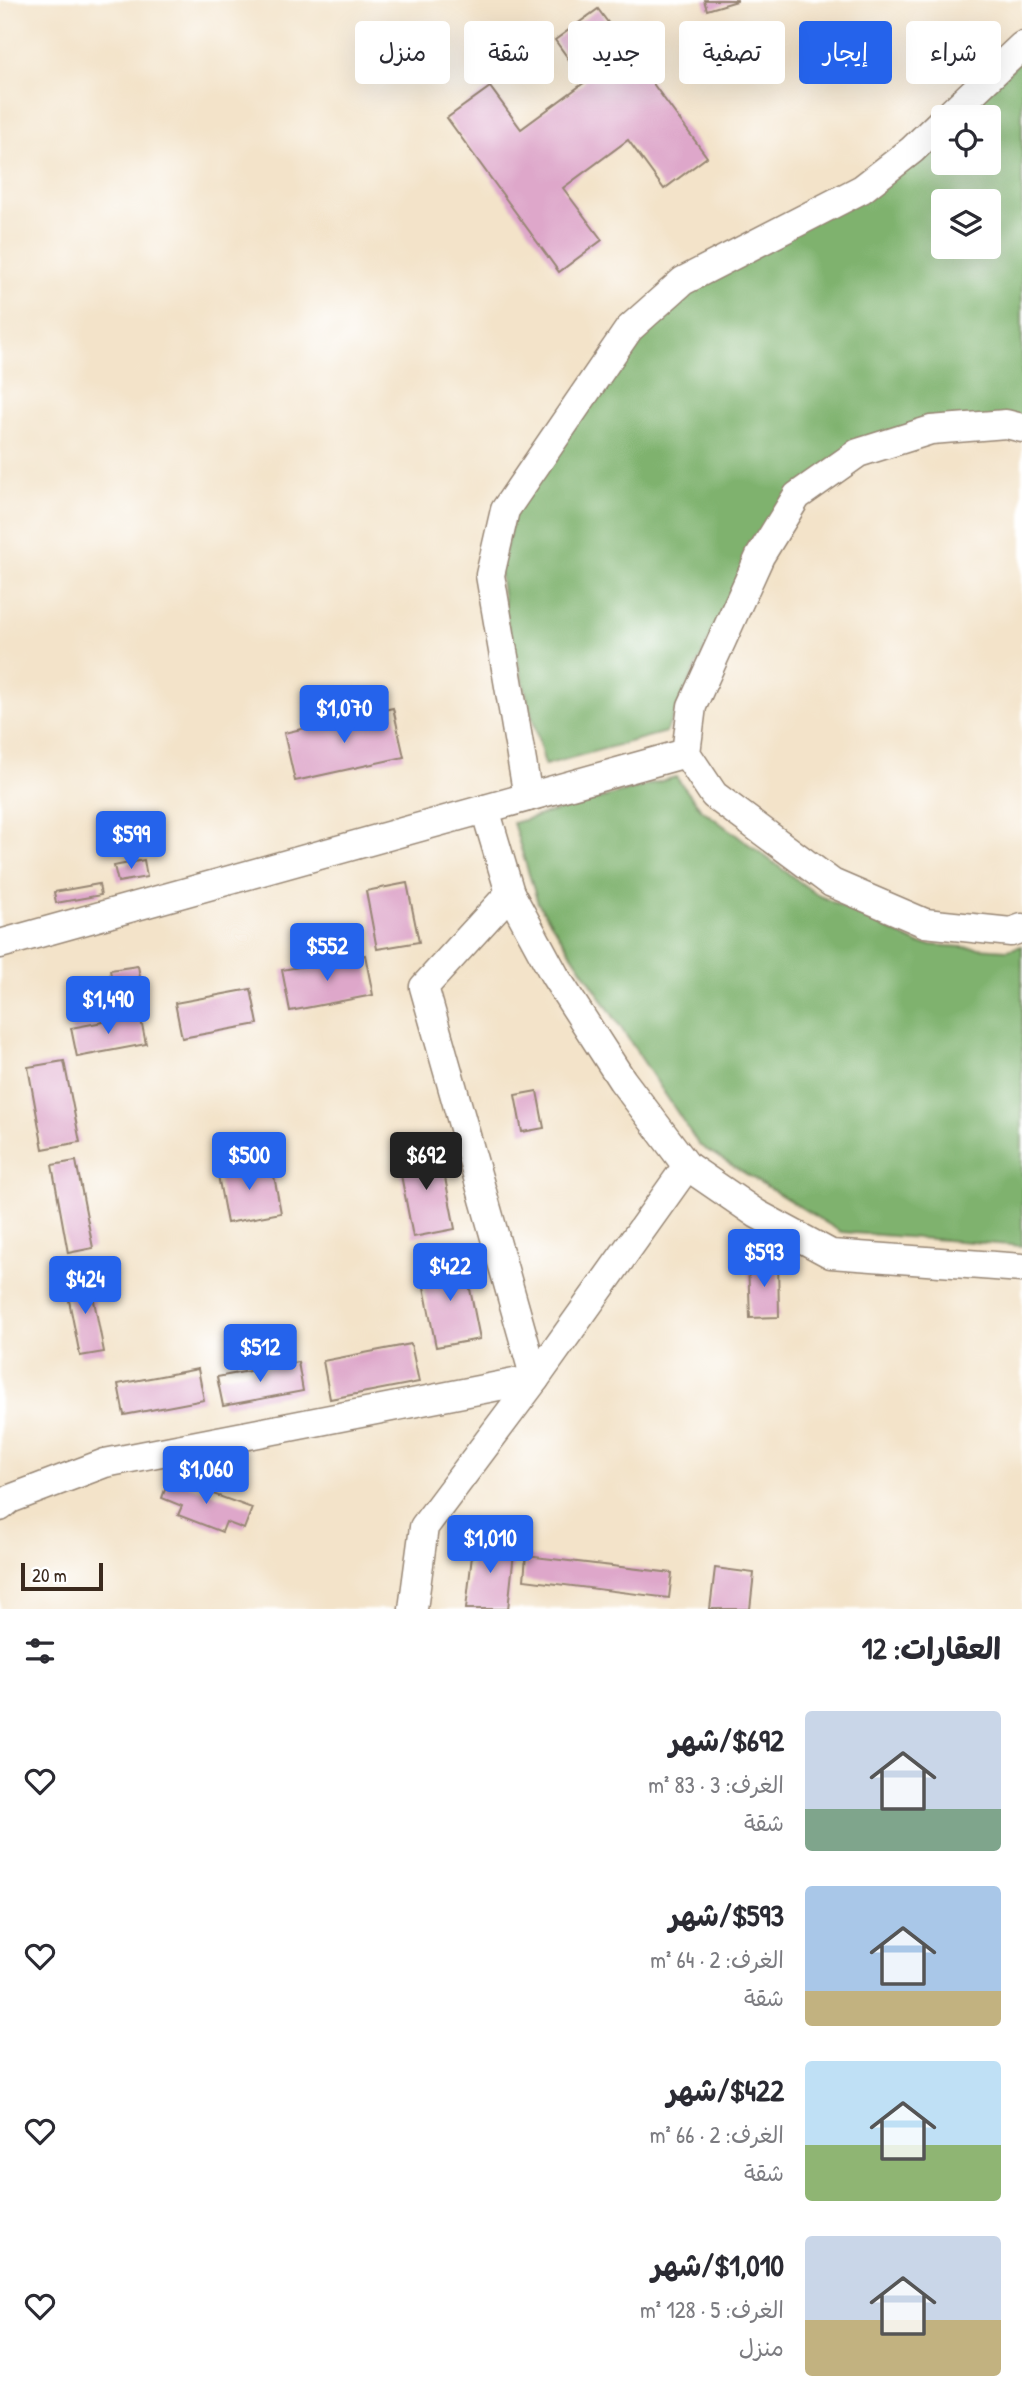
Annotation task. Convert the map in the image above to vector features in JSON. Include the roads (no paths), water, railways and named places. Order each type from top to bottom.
[{"type":"street","points":[[960,105],[1022,46]]},
{"type":"street","points":[[528,797],[490,575],[505,510],[629,329],[683,281],[862,189],[931,132]]},
{"type":"street","points":[[1022,428],[1006,424],[931,430],[858,453],[797,496],[760,556],[692,706],[686,753],[714,795],[832,883],[925,923],[1011,932],[1022,928]]},
{"type":"street","points":[[0,944],[686,753]]},
{"type":"street","points":[[485,809],[510,893],[555,976],[622,1080],[687,1166],[757,1214],[831,1254],[1022,1268]]},
{"type":"street","points":[[510,893],[424,987],[535,1379]]},
{"type":"street","points":[[413,1609],[424,1527],[535,1379],[687,1166]]},
{"type":"street","points":[[0,1507],[10,1499],[105,1463],[535,1379]]}]
